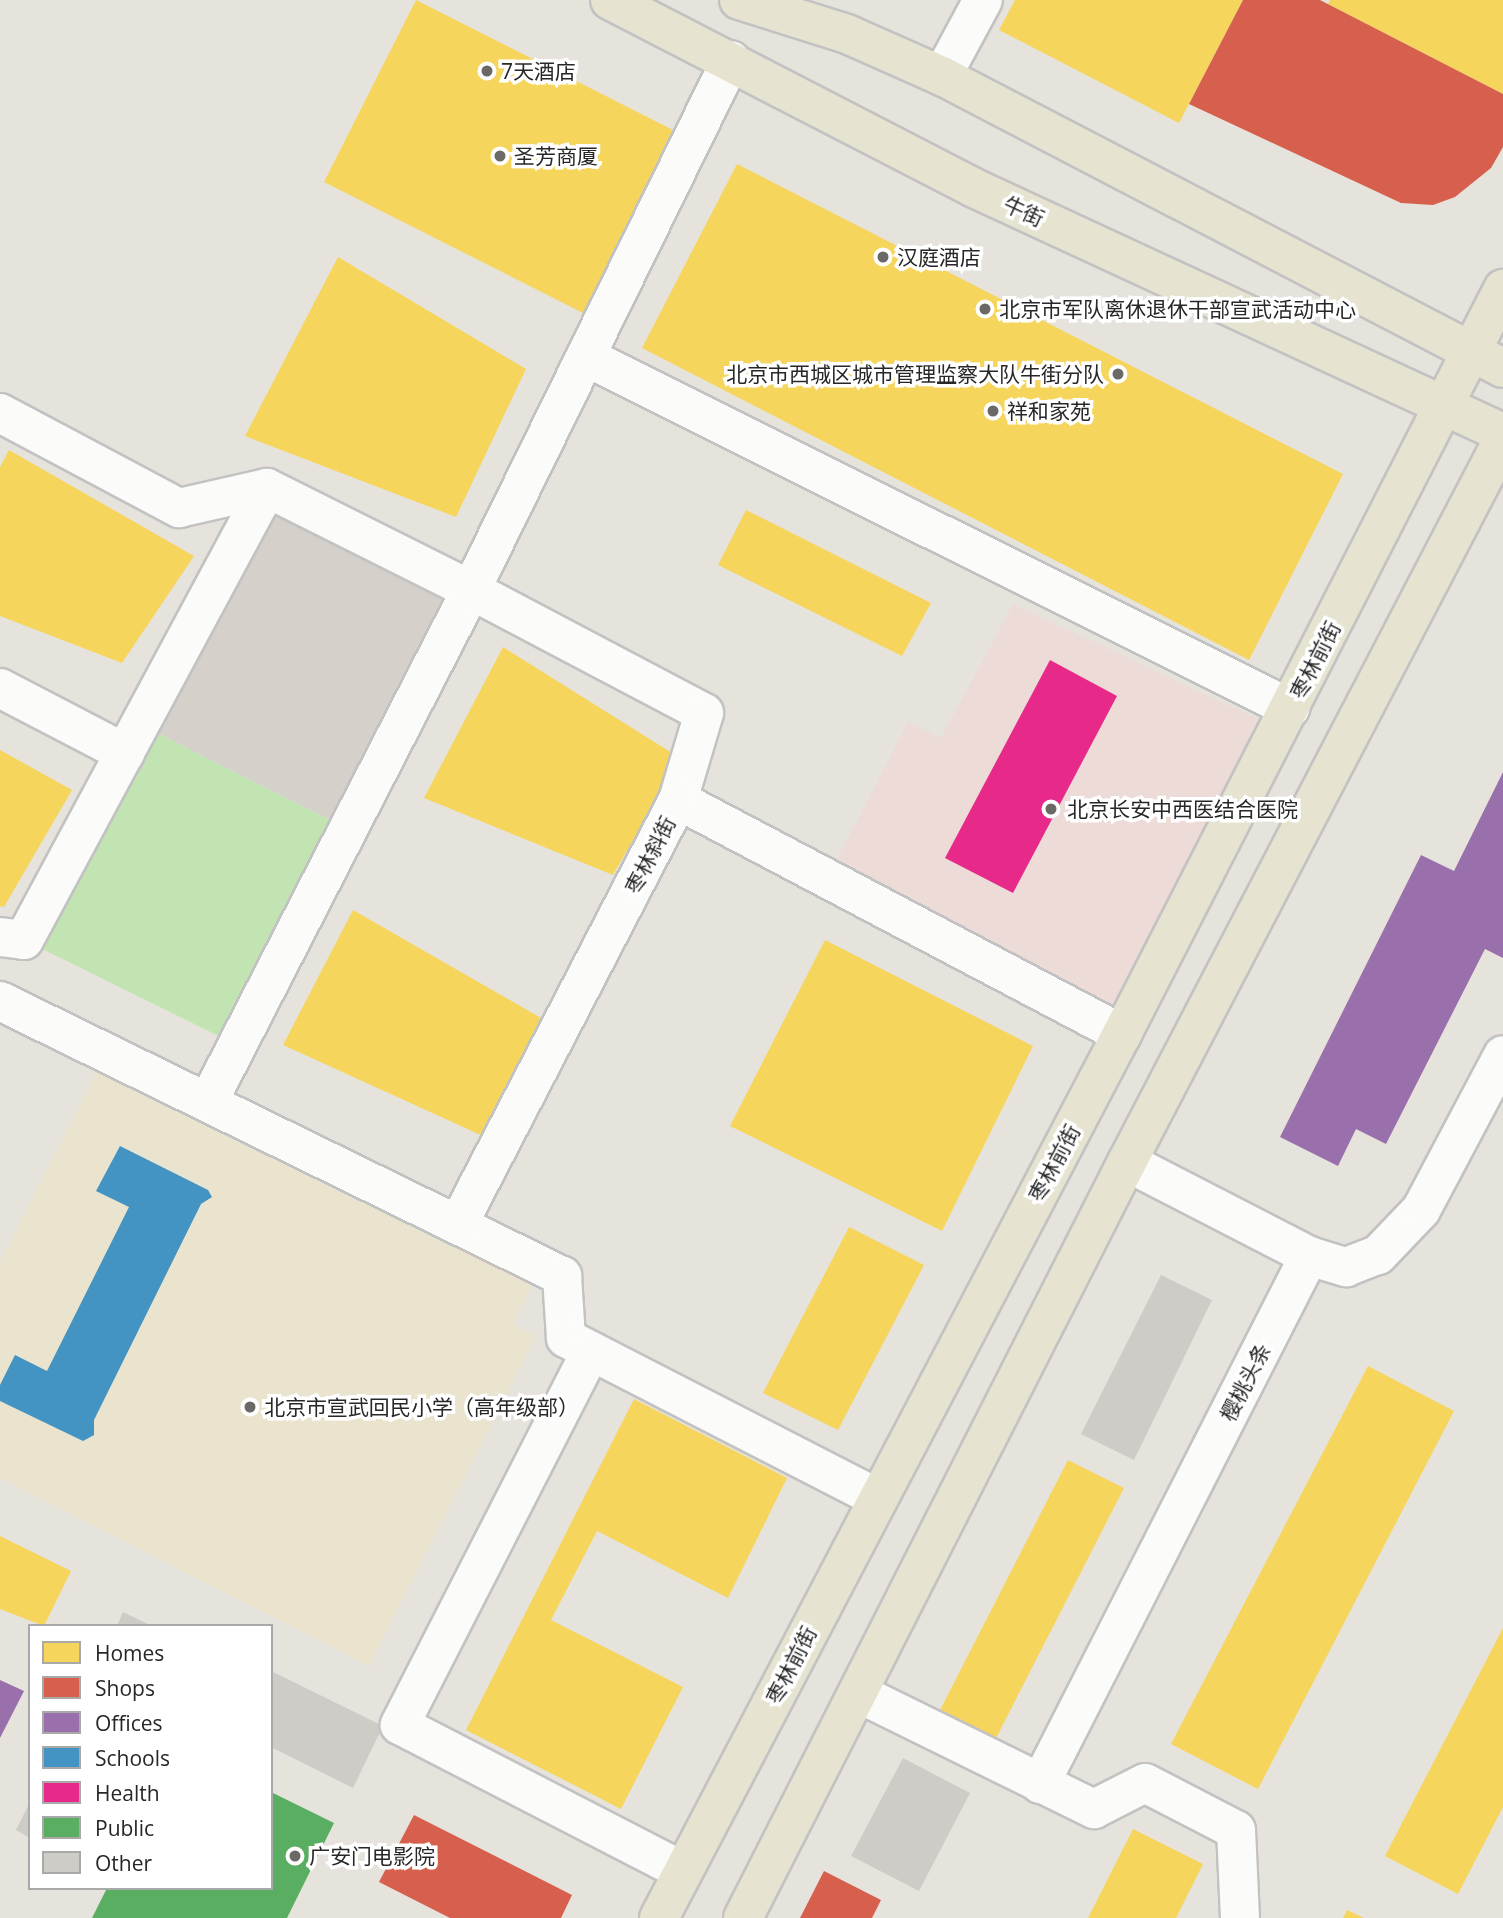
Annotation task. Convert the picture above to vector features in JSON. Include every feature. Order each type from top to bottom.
[{"type":"main road","name":"牛街","points":[[610,0],[731,60],[972,187],[1503,433]]},
{"type":"main road","points":[[739,0],[847,34],[942,76],[1487,360]]},
{"type":"main road","name":"枣林前街","points":[[659,1918],[1122,1034],[1446,406],[1487,360],[1503,289]]},
{"type":"main road","points":[[743,1918],[860,1694],[1126,1162],[1503,440]]},
{"type":"street","points":[[942,76],[983,0]]},
{"type":"street","points":[[208,1102],[471,590],[731,60]]},
{"type":"street","points":[[586,357],[1290,708]]},
{"type":"street","points":[[0,413],[179,508],[267,488],[471,590]]},
{"type":"street","points":[[0,937],[24,940],[267,488]]},
{"type":"street","name":"枣林斜街","points":[[458,1224],[678,800],[704,713],[471,590]]},
{"type":"street","points":[[0,688],[125,753]]},
{"type":"street","points":[[678,800],[1122,1034]]},
{"type":"street","points":[[0,1001],[562,1276],[566,1338],[877,1498]]},
{"type":"street","points":[[1126,1162],[1309,1256],[1346,1266],[1378,1255],[1421,1210],[1503,1055]]},
{"type":"street","name":"樱桃头条","points":[[1040,1784],[1309,1256]]},
{"type":"street","points":[[591,1351],[400,1725],[683,1871]]},
{"type":"street","points":[[860,1694],[1094,1809],[1145,1783],[1236,1830],[1240,1918]]},
{"type":"shaded area","points":[[267,488],[471,590],[348,829],[140,724]]},
{"type":"shaded area","name":"北京长安中西医结合医院","points":[[1013,604],[1279,729],[1122,1034],[827,879],[908,722],[941,738]]},
{"type":"shaded area","name":"北京市宣武回民小学（高年级部）","points":[[102,1061],[534,1281],[513,1324],[536,1336],[369,1666],[0,1478],[0,1262]]},
{"type":"green space","points":[[140,724],[348,829],[237,1045],[24,940]]},
{"type":"building: Homes","name":"圣芳商厦","points":[[416,0],[675,131],[583,313],[324,182]]},
{"type":"building: Homes","points":[[1015,0],[1243,0],[1179,123],[999,30]]},
{"type":"building: Homes","points":[[1330,0],[1503,0],[1503,94],[1328,4]]},
{"type":"building: Homes","name":"祥和家苑","points":[[737,164],[1343,474],[1249,660],[642,348]]},
{"type":"building: Homes","points":[[338,257],[526,369],[456,517],[245,436]]},
{"type":"building: Homes","points":[[9,450],[194,556],[122,663],[0,616],[0,467]]},
{"type":"building: Homes","points":[[746,510],[931,603],[902,656],[718,565]]},
{"type":"building: Homes","points":[[503,647],[680,758],[613,875],[424,798]]},
{"type":"building: Homes","points":[[0,750],[72,790],[4,907],[0,906]]},
{"type":"building: Homes","points":[[353,910],[541,1018],[485,1137],[283,1045]]},
{"type":"building: Homes","points":[[825,940],[1033,1046],[942,1231],[730,1126]]},
{"type":"building: Homes","points":[[849,1227],[924,1265],[838,1430],[763,1393]]},
{"type":"building: Homes","points":[[1368,1366],[1454,1411],[1258,1789],[1171,1744]]},
{"type":"building: Homes","points":[[634,1399],[787,1478],[728,1598],[597,1531],[551,1620],[683,1687],[621,1809],[466,1730]]},
{"type":"building: Homes","points":[[1068,1460],[1124,1488],[992,1746],[936,1718]]},
{"type":"building: Homes","points":[[0,1536],[71,1571],[45,1624],[0,1609]]},
{"type":"building: Homes","points":[[1503,1628],[1503,1807],[1458,1894],[1385,1856]]},
{"type":"building: Homes","points":[[1133,1829],[1203,1864],[1176,1918],[1088,1918]]},
{"type":"building: Homes","points":[[1347,1910],[1364,1918],[1343,1918]]},
{"type":"building: Shops","points":[[1243,0],[1320,0],[1503,94],[1503,147],[1491,168],[1455,197],[1433,205],[1401,203],[1189,104]]},
{"type":"building: Shops","points":[[414,1815],[572,1895],[561,1918],[450,1918],[379,1882]]},
{"type":"building: Shops","points":[[824,1871],[881,1900],[872,1918],[800,1918]]},
{"type":"building: Offices","points":[[1503,772],[1503,958],[1485,949],[1386,1144],[1356,1129],[1338,1166],[1280,1137],[1421,855],[1454,871]]},
{"type":"building: Offices","points":[[0,1680],[24,1691],[0,1738]]},
{"type":"building: Schools","points":[[120,1146],[208,1190],[212,1197],[201,1204],[94,1420],[94,1435],[83,1441],[0,1401],[0,1385],[15,1355],[47,1371],[129,1207],[96,1191]]},
{"type":"building: Health","points":[[1050,660],[1117,696],[1013,893],[945,858]]},
{"type":"building: Public","name":"广安门电影院","points":[[273,1793],[334,1823],[287,1918],[92,1918],[106,1890],[273,1890]]},
{"type":"building: Other","points":[[1161,1275],[1212,1300],[1134,1460],[1081,1434]]},
{"type":"building: Other","points":[[123,1612],[148,1624],[118,1624]]},
{"type":"building: Other","points":[[273,1672],[383,1726],[353,1788],[273,1748]]},
{"type":"building: Other","points":[[903,1758],[970,1793],[919,1891],[851,1856]]},
{"type":"building: Other","points":[[28,1806],[28,1837],[16,1830]]},
{"type":"place","name":"7天酒店","points":[[487,71]]},
{"type":"place","name":"圣芳商厦","points":[[500,156]]},
{"type":"place","name":"汉庭酒店","points":[[883,257]]},
{"type":"place","name":"北京市军队离休退休干部宣武活动中心","points":[[985,309]]},
{"type":"place","name":"北京市西城区城市管理监察大队牛街分队","points":[[1118,374]]},
{"type":"place","name":"祥和家苑","points":[[993,411]]},
{"type":"place","name":"北京长安中西医结合医院","points":[[1051,809]]},
{"type":"place","name":"北京市宣武回民小学（高年级部）","points":[[250,1407]]},
{"type":"place","name":"广安门电影院","points":[[295,1856]]}]
